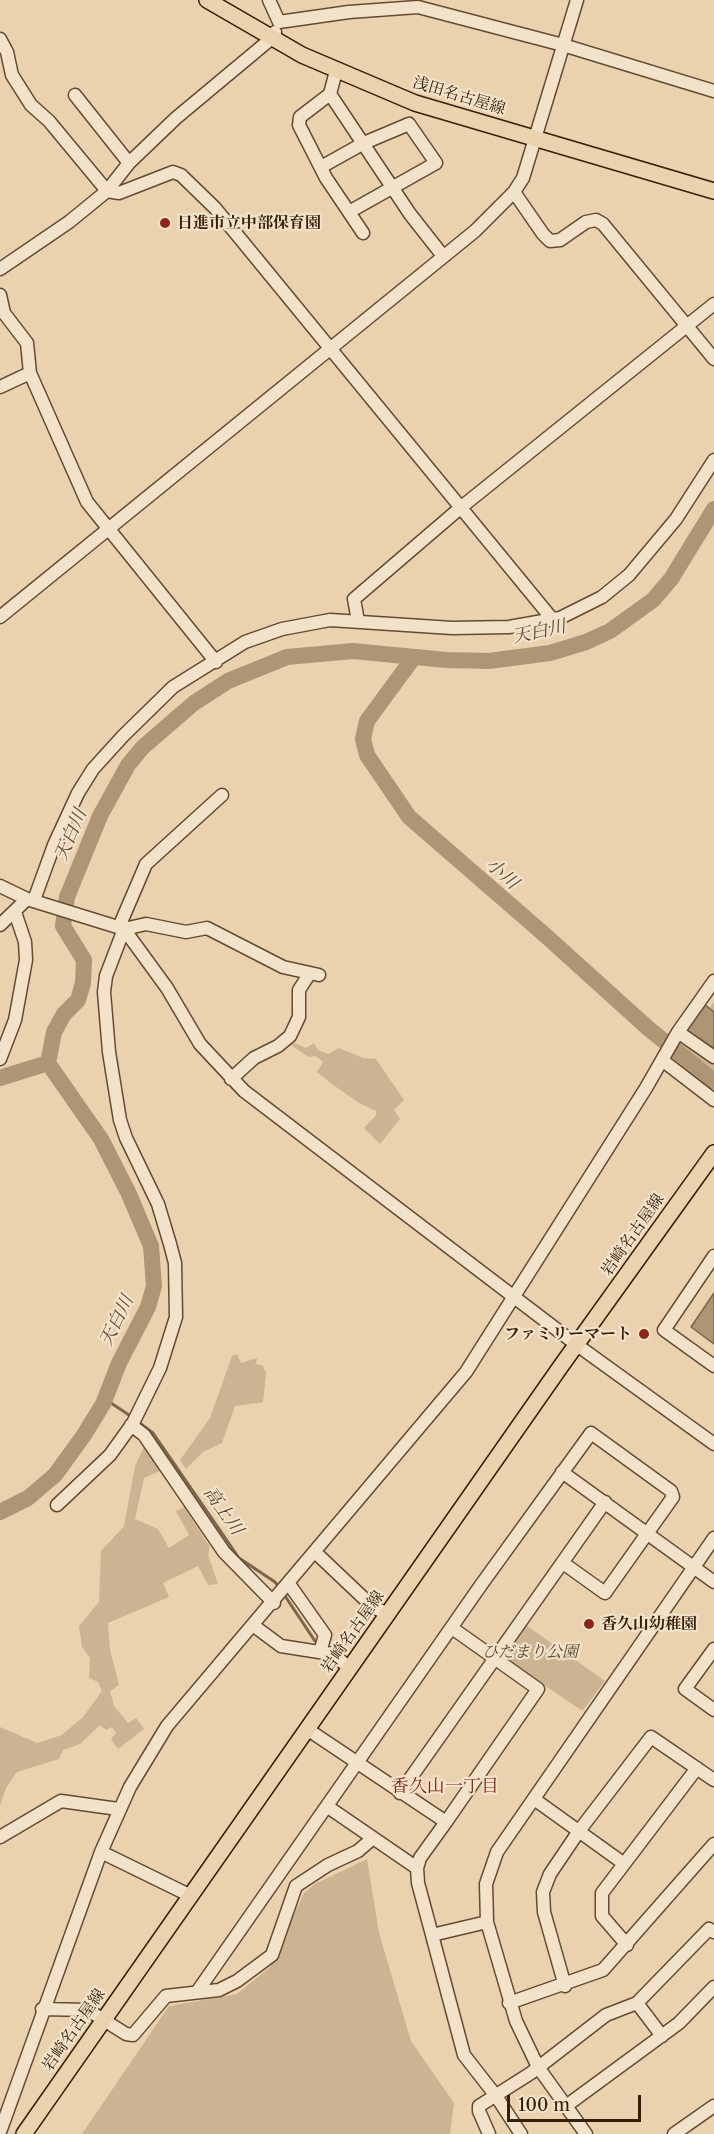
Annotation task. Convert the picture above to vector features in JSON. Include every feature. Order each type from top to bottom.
[{"type":"main road","name":"浅田名古屋線","points":[[207,0],[272,38],[336,71],[415,103],[714,191]]},
{"type":"main road","name":"岩崎名古屋線","points":[[24,2134],[714,1153]]},
{"type":"street","points":[[268,0],[279,22]]},
{"type":"street","points":[[349,12],[361,0]]},
{"type":"street","points":[[0,617],[475,231],[514,192],[523,178],[577,0]]},
{"type":"street","points":[[279,22],[349,12],[418,7],[563,45],[714,91]]},
{"type":"street","points":[[0,269],[69,222],[106,191],[129,163],[176,118],[272,38],[279,22]]},
{"type":"street","points":[[0,39],[7,52],[12,75],[31,105],[49,122],[106,191],[119,193],[173,172],[181,175],[215,208],[459,509],[553,620]]},
{"type":"street","points":[[336,71],[330,94],[300,117],[299,125],[321,167],[363,234]]},
{"type":"street","points":[[330,94],[410,214],[443,256]]},
{"type":"street","points":[[75,95],[129,163]]},
{"type":"street","points":[[321,167],[364,143],[409,124],[436,163],[349,212]]},
{"type":"street","points":[[514,192],[550,241],[560,240],[586,222],[596,220],[603,224],[714,359]]},
{"type":"street","points":[[0,295],[4,313],[27,343],[30,373],[87,502],[216,662]]},
{"type":"street","points":[[358,621],[354,598],[459,509],[714,303]]},
{"type":"street","points":[[0,387],[30,373]]},
{"type":"street","points":[[0,925],[31,900],[78,793],[93,769],[173,687],[245,642],[282,628],[330,620],[460,628],[509,627],[553,620],[602,597],[629,574],[676,519],[714,460]]},
{"type":"street","points":[[57,1504],[110,1455],[134,1421],[160,1368],[171,1336],[177,1296],[175,1263],[163,1218],[133,1155],[120,1120],[109,1052],[106,976],[121,928],[146,864],[222,795]]},
{"type":"street","points":[[0,886],[31,900],[121,928],[146,924],[186,932],[207,928],[284,967],[315,974],[299,990],[299,1017],[290,1036],[278,1046],[254,1058],[231,1079]]},
{"type":"street","points":[[0,1059],[15,1020],[26,960],[25,942],[15,912]]},
{"type":"street","points":[[121,928],[167,988],[200,1044],[231,1079],[324,1154],[514,1299],[714,1444]]},
{"type":"street","points":[[0,2132],[42,2009],[118,1809],[167,1726],[282,1593],[465,1372],[514,1299],[676,1036],[714,981]]},
{"type":"street","points":[[676,1036],[714,1057]]},
{"type":"street","points":[[664,1057],[714,1100]]},
{"type":"street","points":[[714,1256],[664,1330],[714,1366]]},
{"type":"street","points":[[134,1421],[224,1552],[282,1593],[325,1635],[320,1652]]},
{"type":"street","points":[[197,1992],[328,1807],[356,1763],[591,1433],[673,1493],[605,1593],[564,1563]]},
{"type":"street","points":[[562,1472],[714,1582]]},
{"type":"street","points":[[400,1793],[605,1502]]},
{"type":"street","points":[[586,2134],[538,2067],[510,2003],[487,1922],[486,1884],[493,1860],[714,1538]]},
{"type":"street","points":[[316,1552],[373,1607],[388,1614]]},
{"type":"street","points":[[254,1626],[281,1646],[332,1654],[350,1668]]},
{"type":"street","points":[[452,1628],[538,1689],[420,1858],[417,1868],[418,1883],[464,2055],[496,2096],[521,2134]]},
{"type":"street","points":[[714,1649],[685,1689],[714,1710]]},
{"type":"street","points":[[307,1729],[446,1822]]},
{"type":"street","points":[[565,1986],[544,1912],[543,1892],[550,1874],[579,1831],[651,1737],[714,1780]]},
{"type":"street","points":[[627,1946],[600,1911],[602,1893],[697,1768]]},
{"type":"street","points":[[534,1799],[623,1863]]},
{"type":"street","points":[[0,1837],[61,1801],[118,1809]]},
{"type":"street","points":[[328,1807],[417,1868]]},
{"type":"street","points":[[42,2009],[85,2009],[126,2034],[133,2035],[163,1998],[219,1990],[265,1963],[272,1955],[296,1886],[328,1865],[358,1851],[373,1838]]},
{"type":"street","points":[[510,2003],[597,1974],[627,1946],[714,1844]]},
{"type":"street","points":[[101,1852],[191,1896]]},
{"type":"street","points":[[432,1935],[487,1922]]},
{"type":"street","points":[[489,2134],[478,2111],[479,2106],[538,2067],[606,2015],[637,2003],[709,1929],[714,1932]]},
{"type":"street","points":[[566,2106],[662,2036],[714,1987]]},
{"type":"street","points":[[637,2003],[662,2036]]},
{"type":"street","points":[[674,2134],[714,2106]]},
{"type":"green space","points":[[714,1002],[714,1074],[677,1046]]},
{"type":"green space","points":[[294,1043],[306,1048],[314,1043],[318,1050],[328,1054],[339,1048],[363,1058],[376,1059],[404,1100],[394,1110],[400,1119],[380,1144],[364,1128],[376,1115],[376,1111],[359,1103],[329,1082],[317,1072],[323,1062],[315,1056],[309,1057],[301,1052],[291,1045]]},
{"type":"green space","points":[[237,1354],[241,1363],[257,1358],[256,1364],[263,1366],[266,1373],[263,1402],[235,1406],[222,1443],[203,1452],[186,1469],[180,1460],[210,1418],[232,1356]]},
{"type":"green space","points":[[144,1447],[160,1471],[144,1478],[135,1519],[158,1529],[169,1548],[189,1535],[176,1511],[184,1507],[210,1547],[208,1555],[218,1584],[208,1585],[198,1566],[163,1583],[169,1597],[108,1623],[110,1650],[119,1685],[110,1691],[114,1706],[128,1723],[136,1718],[144,1729],[118,1749],[111,1739],[116,1733],[112,1727],[106,1730],[100,1725],[80,1744],[63,1750],[59,1759],[17,1772],[6,1788],[0,1806],[0,1727],[37,1743],[62,1735],[83,1717],[102,1691],[98,1682],[89,1678],[90,1658],[82,1647],[79,1626],[99,1602],[101,1551],[124,1526],[135,1466]]},
{"type":"green space","name":"ひだまり公園","points":[[523,1623],[605,1681],[584,1709],[581,1710],[504,1658],[503,1656]]},
{"type":"green space","points":[[367,1859],[379,1933],[411,2041],[454,2103],[450,2134],[82,2134],[169,2006],[237,1994],[270,1967],[304,1893],[315,1884]]},
{"type":"shaded area","points":[[704,1004],[714,1012],[714,1052],[686,1031]]},
{"type":"shaded area","points":[[714,1293],[714,1344],[691,1327]]},
{"type":"waterway","name":"天白川","points":[[0,1512],[28,1498],[55,1475],[84,1435],[103,1404],[119,1363],[148,1307],[154,1286],[151,1246],[128,1192],[101,1139],[48,1063],[54,1032],[64,1014],[78,1000],[83,983],[84,960],[63,926],[67,897],[100,816],[128,765],[143,747],[194,703],[228,681],[287,657],[353,651],[446,660],[489,661],[550,653],[586,642],[610,631],[653,600],[671,579],[714,509]]},
{"type":"waterway","name":"小川","points":[[414,657],[367,721],[363,739],[367,755],[409,817],[649,1029],[714,1081]]},
{"type":"waterway","points":[[0,1078],[48,1063]]},
{"type":"waterway","name":"高上川","points":[[105,1399],[132,1417]]},
{"type":"waterway","name":"高上川","points":[[137,1421],[153,1433],[239,1558],[279,1587]]},
{"type":"waterway","name":"高上川","points":[[283,1593],[315,1641]]},
{"type":"place","name":"日進市立中部保育園","points":[[165,223]]},
{"type":"place","name":"ファミリーマート","points":[[644,1334]]},
{"type":"place","name":"香久山幼稚園","points":[[589,1624]]},
{"type":"district","name":"香久山一丁目","points":[[445,1787]]}]
